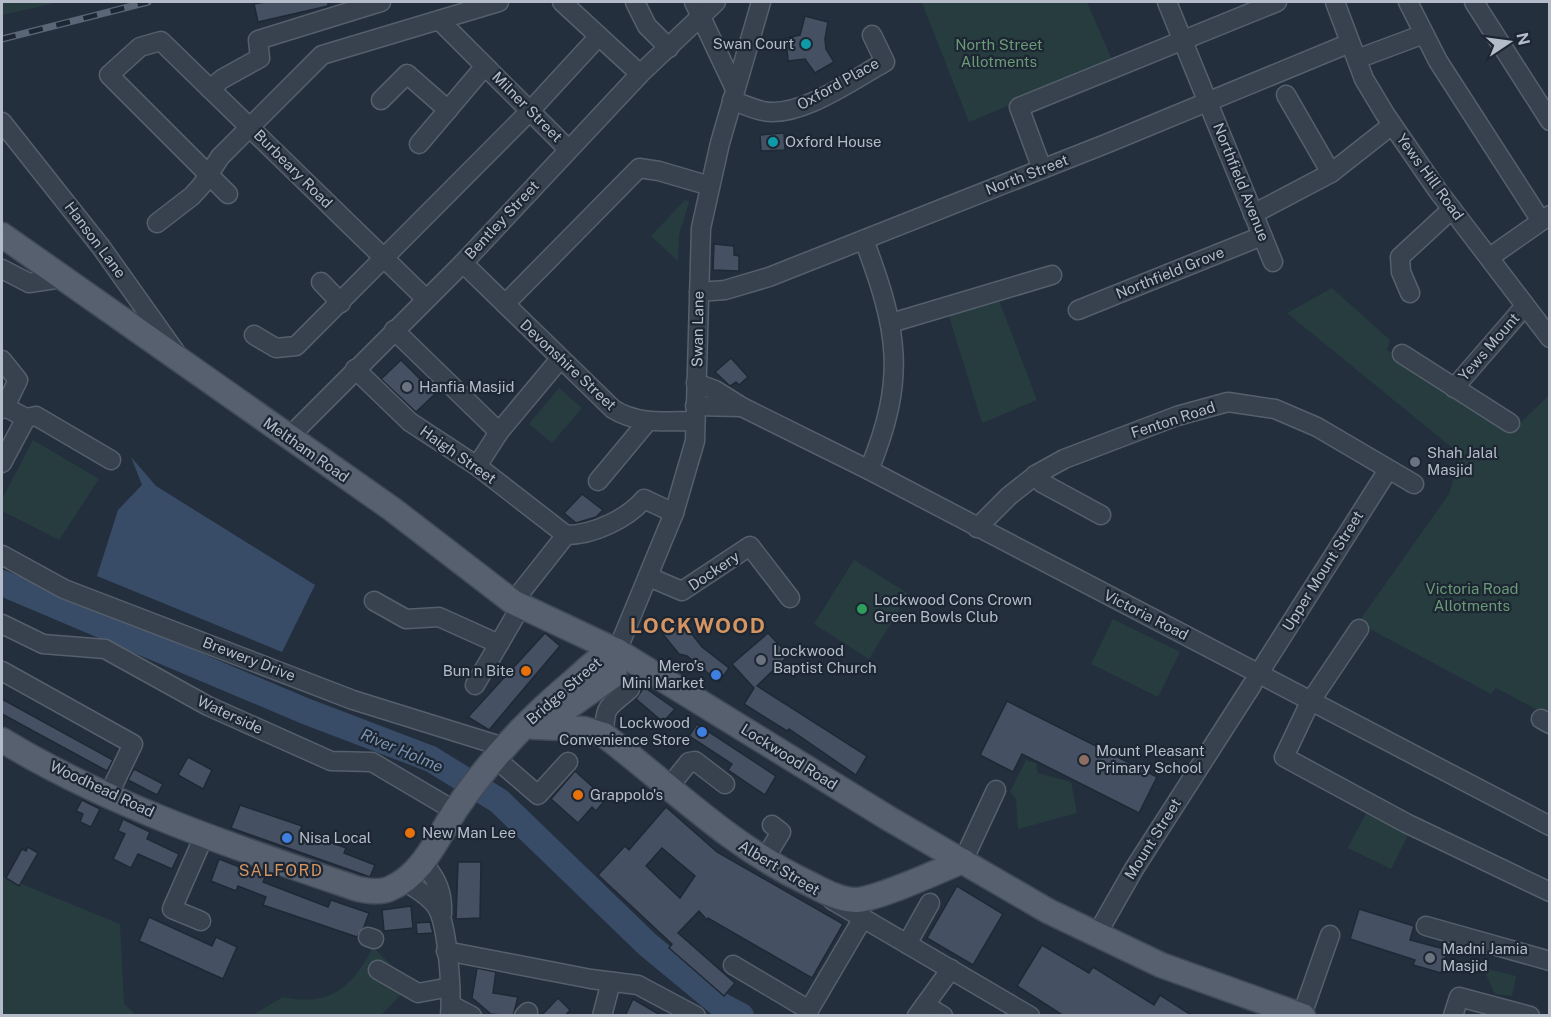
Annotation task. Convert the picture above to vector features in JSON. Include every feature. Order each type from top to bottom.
[{"type":"main road","name":"Meltham Road","points":[[2,235],[182,364],[392,509],[517,604],[617,651]]},
{"type":"main road","name":"Bridge Street","points":[[358,890],[376,892],[390,889],[423,863],[458,806],[509,745],[599,657],[617,651]]},
{"type":"main road","name":"Lockwood Road","points":[[617,651],[1048,911],[1161,965],[1273,1010],[1303,1015]]},
{"type":"main road","name":"Albert Street","points":[[509,745],[584,729],[604,732],[730,839],[764,860],[820,889]]},
{"type":"main road","name":"Woodhead Road","points":[[4,742],[109,794],[204,836],[358,890]]},
{"type":"main road","points":[[820,889],[839,897],[856,900],[963,861]]},
{"type":"street","points":[[210,89],[222,79],[260,57],[258,40],[381,2]]},
{"type":"street","points":[[157,223],[192,196],[220,157],[322,55],[499,2]]},
{"type":"street","points":[[561,2],[640,75]]},
{"type":"street","points":[[635,2],[647,26],[669,48]]},
{"type":"street","name":"Bentley Street","points":[[288,438],[425,298],[463,263],[568,149],[669,48],[697,9],[716,2]]},
{"type":"street","name":"Swan Lane","points":[[617,651],[650,577],[674,513],[694,441],[701,228],[734,94],[761,2]]},
{"type":"street","name":"Northfield Avenue","points":[[1167,2],[1273,262]]},
{"type":"street","points":[[1042,169],[1019,107],[1277,2]]},
{"type":"street","name":"Yews Hill Road","points":[[1335,2],[1364,79],[1392,125],[1452,209],[1550,338]]},
{"type":"street","points":[[1408,2],[1438,61],[1547,217],[1490,257]]},
{"type":"street","points":[[1474,2],[1550,121]]},
{"type":"street","points":[[697,9],[734,94]]},
{"type":"street","name":"Milner Street","points":[[439,20],[568,149]]},
{"type":"street","name":"North Street","points":[[699,292],[747,285],[1209,102],[1353,51],[1424,34]]},
{"type":"street","name":"Oxford Place","points":[[734,94],[765,112],[793,109],[820,98],[885,63],[872,35]]},
{"type":"street","points":[[254,335],[276,348],[296,346],[530,111],[599,36]]},
{"type":"street","name":"Burbeary Road","points":[[209,174],[109,75],[140,47],[161,41],[425,298]]},
{"type":"street","name":"Milner Street","points":[[419,144],[485,66]]},
{"type":"street","points":[[381,100],[407,74],[448,110]]},
{"type":"street","points":[[1286,95],[1331,172]]},
{"type":"street","name":"Hanson Lane","points":[[2,122],[101,247],[172,343],[182,364]]},
{"type":"street","points":[[1253,214],[1331,172],[1392,125]]},
{"type":"street","points":[[505,304],[639,168],[659,171],[710,186]]},
{"type":"street","points":[[209,174],[228,194]]},
{"type":"street","points":[[1410,293],[1401,272],[1400,257],[1452,209]]},
{"type":"street","name":"Northfield Grove","points":[[1078,310],[1262,236]]},
{"type":"street","points":[[864,240],[891,323],[895,359],[890,407],[868,470]]},
{"type":"street","name":"Devonshire Street","points":[[463,263],[613,409],[624,416],[648,421],[695,413]]},
{"type":"street","points":[[2,269],[29,283],[62,278]]},
{"type":"street","points":[[891,323],[1052,275]]},
{"type":"street","points":[[321,282],[341,303]]},
{"type":"street","name":"Yews Mount","points":[[1454,388],[1525,306]]},
{"type":"street","points":[[394,330],[499,432]]},
{"type":"street","name":"Yews Mount","points":[[1402,354],[1510,423]]},
{"type":"street","points":[[477,466],[499,432],[560,359]]},
{"type":"street","points":[[2,360],[18,380],[3,408],[26,418],[36,416],[111,460]]},
{"type":"street","name":"Haigh Street","points":[[356,369],[410,422],[477,466],[566,535]]},
{"type":"street","name":"Victoria Road","points":[[696,383],[715,390],[742,407],[868,470],[1255,679],[1310,702],[1550,826]]},
{"type":"street","name":"Fenton Road","points":[[977,528],[1035,475],[1064,459],[1177,416],[1228,402],[1275,409],[1317,427],[1414,484]]},
{"type":"street","name":"Victoria Road","points":[[695,413],[742,407]]},
{"type":"street","points":[[2,463],[26,418]]},
{"type":"street","points":[[598,481],[648,421]]},
{"type":"street","name":"Upper Mount Street","points":[[1255,679],[1388,470]]},
{"type":"street","points":[[1035,475],[1042,483],[1101,515]]},
{"type":"street","points":[[475,685],[499,644],[517,604],[566,535],[580,535],[619,519],[635,509],[644,499],[674,513]]},
{"type":"street","name":"Dockery","points":[[650,577],[682,591],[750,546],[790,598]]},
{"type":"street","name":"Brewery Drive","points":[[2,555],[64,589],[353,700],[509,745]]},
{"type":"street","points":[[374,601],[406,619],[439,617],[499,644]]},
{"type":"street","name":"Waterside","points":[[2,624],[43,644],[105,649],[208,706],[331,761],[372,762],[458,806]]},
{"type":"street","points":[[1359,629],[1310,702],[1284,757],[1406,823],[1550,892]]},
{"type":"street","points":[[2,670],[133,744],[109,794]]},
{"type":"street","name":"Mount Street","points":[[1096,934],[1134,869],[1255,679]]},
{"type":"street","points":[[604,732],[603,718],[608,708],[630,689]]},
{"type":"street","name":"Albert Street","points":[[580,719],[604,732]]},
{"type":"street","points":[[509,745],[538,795],[560,768]]},
{"type":"street","points":[[669,787],[689,762],[695,761],[725,784]]},
{"type":"street","points":[[963,861],[996,790]]},
{"type":"street","points":[[764,860],[782,832],[772,825]]},
{"type":"street","points":[[201,921],[171,909],[204,836]]},
{"type":"street","points":[[423,863],[436,879],[442,898],[450,1002]]},
{"type":"street","points":[[403,880],[428,897],[442,916]]},
{"type":"street","name":"Albert Street","points":[[820,889],[825,896],[842,907],[1030,1016]]},
{"type":"street","points":[[907,944],[930,903]]},
{"type":"street","points":[[733,965],[810,1010],[863,918]]},
{"type":"street","points":[[1426,926],[1473,949],[1550,961]]},
{"type":"street","points":[[1303,1015],[1330,935]]},
{"type":"street","points":[[446,951],[517,967],[638,985],[696,1016]]},
{"type":"street","points":[[943,1016],[921,1010],[951,969]]},
{"type":"street","points":[[378,970],[418,993],[450,1002],[472,1016]]},
{"type":"street","points":[[602,1016],[611,982]]},
{"type":"street","points":[[1453,1016],[1459,997],[1530,1016]]},
{"type":"green space","points":[[2,2],[60,2],[2,15]]},
{"type":"green space","name":"North Street Allotments","points":[[1087,2],[1113,62],[969,122],[922,3]]},
{"type":"green space","points":[[685,200],[689,202],[679,235],[678,261],[651,236]]},
{"type":"green space","name":"Victoria Road Allotments","points":[[1332,288],[1390,340],[1387,350],[1512,431],[1549,395],[1549,716],[1496,688],[1491,694],[1370,629],[1360,620],[1449,494],[1461,455],[1287,313]]},
{"type":"green space","points":[[998,298],[1037,400],[982,423],[948,313]]},
{"type":"green space","points":[[559,388],[582,408],[552,443],[529,424]]},
{"type":"green space","points":[[33,440],[99,479],[59,540],[2,511],[2,499]]},
{"type":"green space","name":"Lockwood Cons Crown Green Bowls Club","points":[[854,560],[909,594],[869,659],[814,624]]},
{"type":"green space","points":[[1113,619],[1180,652],[1158,697],[1091,664]]},
{"type":"green space","points":[[1026,760],[1036,763],[1038,773],[1071,782],[1077,813],[1018,829],[1016,799],[1010,792]]},
{"type":"green space","points":[[1367,811],[1409,833],[1391,869],[1348,848]]},
{"type":"green space","points":[[2,876],[120,924],[124,1004],[136,1015],[2,1015]]},
{"type":"green space","points":[[373,947],[411,985],[381,1015],[251,1016],[283,997],[314,999],[338,991],[357,974]]},
{"type":"green space","points":[[1483,968],[1516,976],[1512,996],[1495,994]]},
{"type":"water","points":[[131,457],[156,486],[315,585],[282,652],[97,576],[118,510],[142,485]]},
{"type":"building","points":[[328,2],[328,6],[258,22],[254,4]]},
{"type":"building","name":"Swan Court","points":[[805,16],[828,22],[826,49],[834,62],[815,73],[805,59],[788,61],[786,38],[800,35]]},
{"type":"building","name":"Oxford House","points":[[784,133],[785,150],[761,151],[760,135]]},
{"type":"building","points":[[714,244],[734,246],[734,255],[739,256],[739,271],[713,270]]},
{"type":"building","points":[[731,358],[748,377],[739,385],[736,382],[730,386],[715,372]]},
{"type":"building","name":"Hanfia Masjid","points":[[401,360],[435,394],[416,412],[381,379]]},
{"type":"building","points":[[582,494],[603,510],[596,517],[576,523],[564,513]]},
{"type":"building","points":[[680,619],[702,647],[729,668],[719,682],[687,656],[679,654],[662,633]]},
{"type":"building","points":[[545,633],[560,646],[489,730],[468,717]]},
{"type":"building","points":[[768,633],[789,655],[757,686],[867,756],[856,775],[789,729],[787,731],[744,704],[754,688],[732,664]]},
{"type":"building","points":[[644,687],[675,709],[663,722],[636,699]]},
{"type":"building","points":[[2,699],[113,760],[107,771],[2,714]]},
{"type":"building","points":[[1007,701],[1157,777],[1139,813],[1022,754],[1013,772],[980,755]]},
{"type":"building","points":[[697,724],[776,776],[765,795],[728,770],[732,764],[689,736]]},
{"type":"building","points":[[188,757],[212,770],[203,789],[178,775]]},
{"type":"building","points":[[134,769],[163,784],[157,795],[128,780]]},
{"type":"building","name":"Grappolo's","points":[[575,771],[606,799],[596,811],[592,807],[578,823],[551,799]]},
{"type":"building","points":[[82,800],[100,809],[91,827],[80,822],[83,814],[76,811]]},
{"type":"building","points":[[240,805],[302,826],[300,831],[346,848],[344,853],[375,865],[370,877],[231,828]]},
{"type":"building","points":[[666,807],[717,852],[843,924],[812,978],[708,918],[707,920],[699,911],[678,933],[735,983],[724,996],[669,948],[672,944],[598,875],[625,846],[629,850]],"holes":[[[662,848],[695,876],[680,898],[646,866]]]},
{"type":"building","points":[[123,819],[150,832],[147,839],[179,854],[172,869],[138,854],[131,868],[113,859],[125,834],[118,831]]},
{"type":"building","points":[[28,847],[38,853],[19,886],[6,878],[22,849],[26,851]]},
{"type":"building","points":[[219,859],[265,877],[263,882],[328,907],[331,900],[369,913],[364,927],[357,937],[263,905],[266,897],[238,886],[236,891],[211,881]]},
{"type":"building","points":[[458,862],[481,862],[480,918],[456,919]]},
{"type":"building","points":[[957,886],[1003,914],[973,965],[927,938]]},
{"type":"building","points":[[411,906],[413,928],[384,931],[382,910]]},
{"type":"building","points":[[1359,909],[1414,926],[1410,940],[1448,950],[1441,973],[1413,965],[1415,960],[1350,939]]},
{"type":"building","points":[[149,917],[212,946],[216,937],[237,947],[223,979],[139,941]]},
{"type":"building","points":[[430,922],[433,933],[417,934],[416,923]]},
{"type":"building","points":[[1042,945],[1089,973],[1093,967],[1154,1005],[1160,995],[1193,1016],[1064,1016],[1017,986]]},
{"type":"building","points":[[477,968],[496,972],[493,993],[518,997],[513,1016],[491,1014],[472,998]]},
{"type":"building","points":[[558,998],[570,1010],[565,1016],[541,1016]]},
{"type":"building","points":[[633,999],[662,1016],[625,1016]]},
{"type":"waterway","name":"River Holme","points":[[2,583],[305,711],[431,759],[499,801],[647,944],[722,1006],[741,1016]]},
{"type":"railway","points":[[2,39],[148,2]]},
{"type":"place","name":"Swan Court","points":[[806,44]]},
{"type":"place","name":"Oxford House","points":[[773,142]]},
{"type":"place","name":"Hanfia Masjid","points":[[407,387]]},
{"type":"place","name":"Shah Jalal Masjid","points":[[1415,462]]},
{"type":"place","name":"Lockwood Cons Crown Green Bowls Club","points":[[862,609]]},
{"type":"place","name":"Lockwood Baptist Church","points":[[761,660]]},
{"type":"place","name":"Bun n Bite","points":[[526,671]]},
{"type":"place","name":"Mero’s Mini Market","points":[[716,675]]},
{"type":"place","name":"Lockwood Convenience Store","points":[[702,732]]},
{"type":"place","name":"Mount Pleasant Primary School","points":[[1084,760]]},
{"type":"place","name":"Grappolo's","points":[[578,795]]},
{"type":"place","name":"New Man Lee","points":[[410,833]]},
{"type":"place","name":"Nisa Local","points":[[287,838]]},
{"type":"place","name":"Madni Jamia Masjid","points":[[1430,958]]},
{"type":"district","name":"LOCKWOOD","points":[[698,626]]},
{"type":"district","name":"SALFORD","points":[[281,870]]}]
